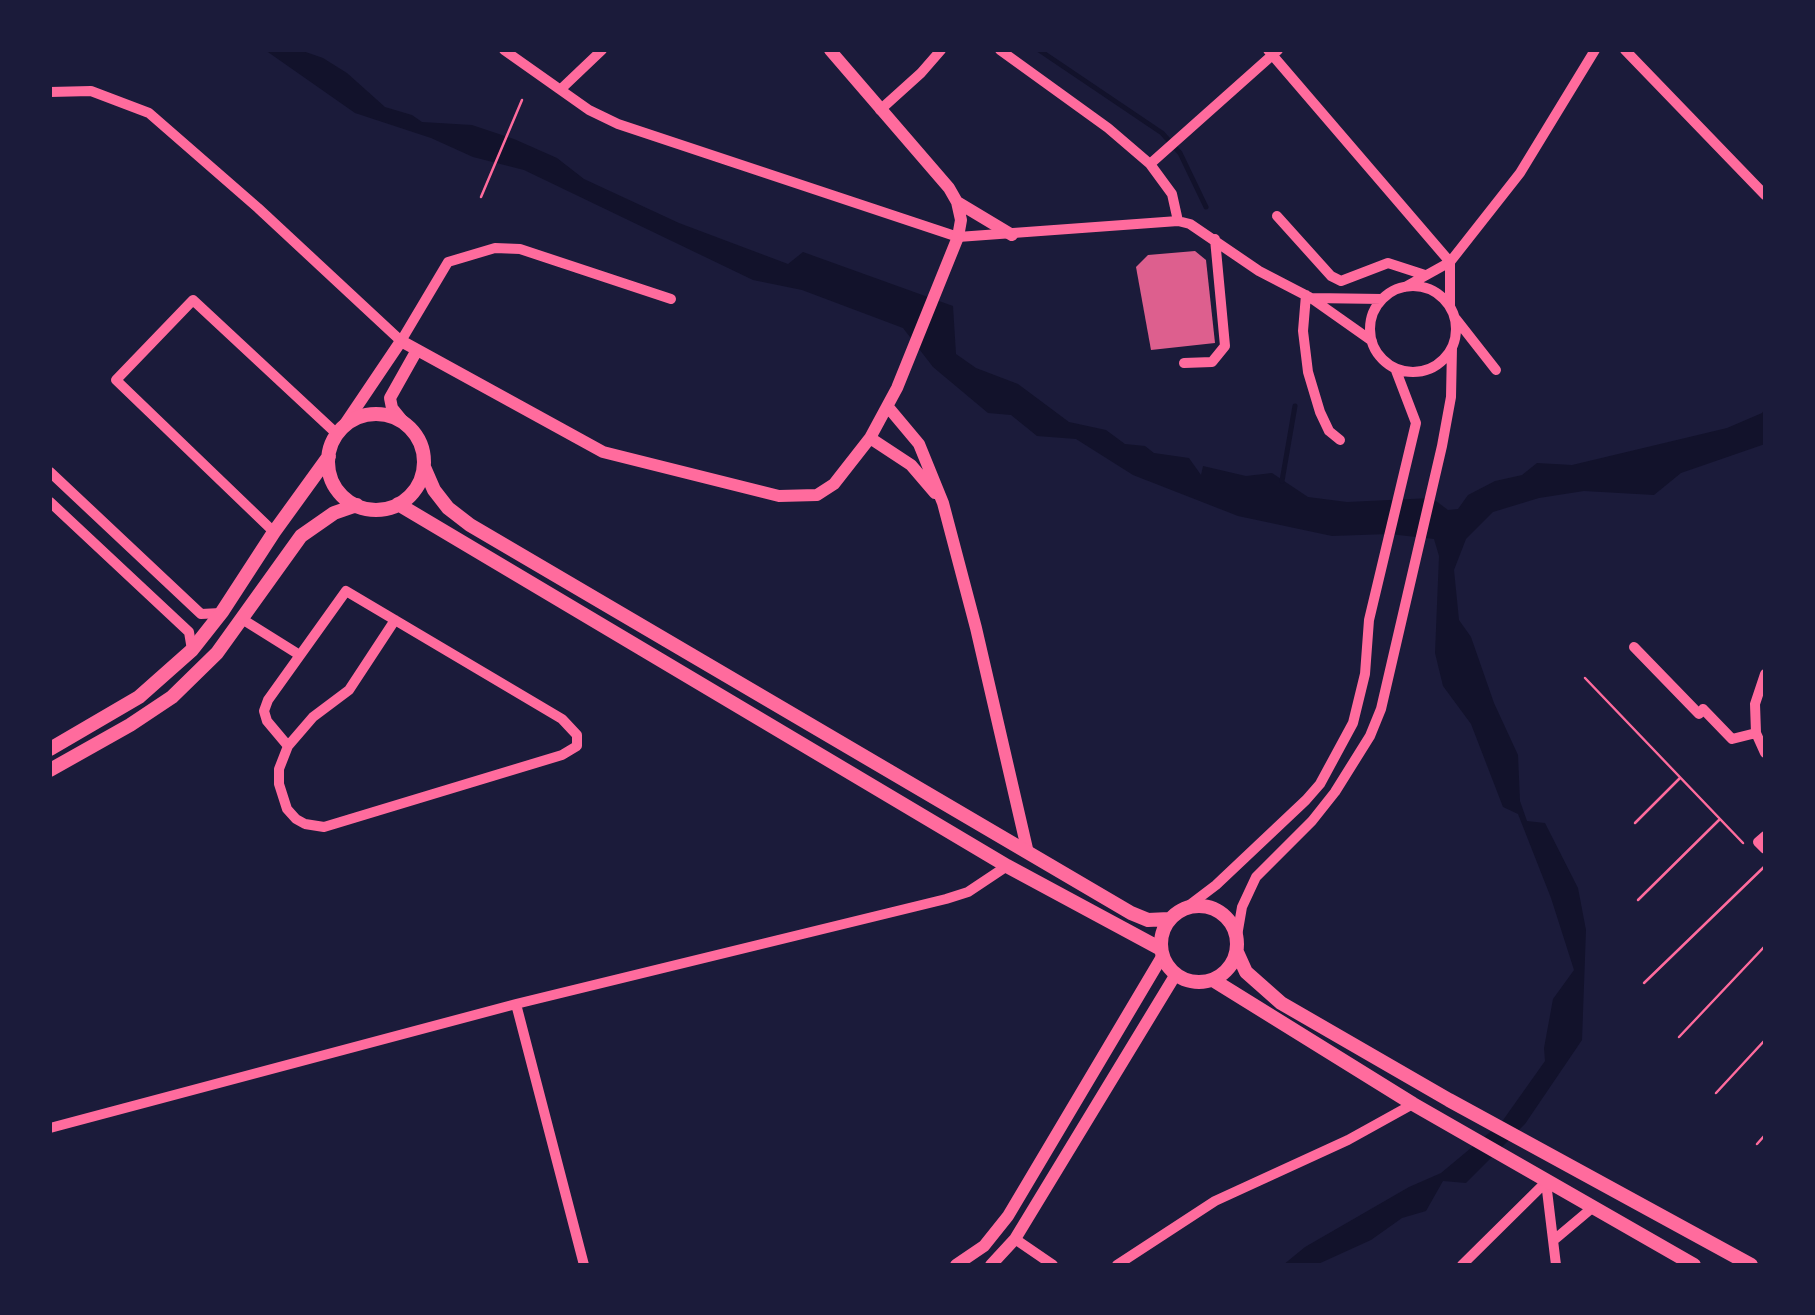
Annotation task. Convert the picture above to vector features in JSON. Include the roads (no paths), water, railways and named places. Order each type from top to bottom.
[{"type":"main road","points":[[50,749],[139,697],[192,650],[329,456],[340,430],[359,417],[378,414],[405,424],[422,447],[424,467],[434,490],[448,508],[470,525],[1130,913],[1148,920],[1169,920]]},
{"type":"main road","points":[[329,456],[330,473],[337,489],[357,505],[381,510],[398,504],[418,487],[424,467]]},
{"type":"main road","points":[[398,504],[1006,866],[1162,952],[1176,974],[1187,980],[1214,980],[1512,1163],[1694,1265]]},
{"type":"main road","points":[[50,770],[130,726],[172,697],[209,662],[301,536],[334,513],[357,505]]},
{"type":"main road","points":[[1162,952],[1162,934],[1169,920],[1188,907],[1209,906],[1218,910],[1234,926],[1237,952],[1246,972],[1280,1003],[1751,1265]]},
{"type":"main road","points":[[1214,980],[1229,969],[1237,952]]},
{"type":"street","points":[[504,50],[589,110],[618,124],[958,237],[1178,221],[1308,296],[1372,341]]},
{"type":"street","points":[[561,89],[602,50]]},
{"type":"street","points":[[50,92],[92,91],[149,113],[401,341],[603,452],[800,498],[817,495],[850,468],[888,408],[958,237],[960,220],[957,202],[949,188],[830,50]]},
{"type":"street","points":[[880,110],[921,74],[940,50]]},
{"type":"street","points":[[1000,50],[1108,128],[1150,164],[1172,194],[1178,221]]},
{"type":"street","points":[[1308,296],[1382,299],[1450,262],[1520,173],[1595,50]]},
{"type":"street","points":[[1625,50],[1765,195]]},
{"type":"street","points":[[1150,164],[1272,52],[1450,262],[1455,338],[1451,396],[1381,709],[1349,772],[1312,821],[1256,877],[1242,907],[1237,936]]},
{"type":"street","points":[[957,202],[1012,235]]},
{"type":"street","points":[[1277,216],[1331,276],[1341,281],[1388,263],[1424,274]]},
{"type":"street","points":[[1184,363],[1212,362],[1225,346],[1215,239]]},
{"type":"street","points":[[274,532],[116,380],[193,300],[340,430],[401,341],[448,262],[495,248],[520,249],[670,299]]},
{"type":"street","points":[[1406,286],[1436,292],[1496,370]]},
{"type":"street","points":[[1308,296],[1303,331],[1308,372],[1324,422],[1340,440]]},
{"type":"street","points":[[1382,299],[1370,323],[1372,341],[1380,357],[1395,368],[1414,372],[1432,368],[1452,348]]},
{"type":"street","points":[[405,424],[392,408],[390,398],[417,350]]},
{"type":"street","points":[[1188,907],[1254,850],[1320,784],[1360,703],[1369,620],[1413,437],[1415,415],[1395,368]]},
{"type":"street","points":[[888,408],[919,444],[943,503],[1028,853]]},
{"type":"street","points":[[870,438],[911,465],[943,503]]},
{"type":"street","points":[[50,472],[201,614],[222,612]]},
{"type":"street","points":[[50,502],[189,632],[192,650]]},
{"type":"street","points":[[288,746],[274,733],[264,711],[268,700],[346,590],[562,719],[577,735],[576,746],[562,755],[324,827],[305,824],[287,809],[279,784],[288,746],[314,717],[350,690],[395,620]]},
{"type":"street","points":[[242,619],[298,654]]},
{"type":"street","points":[[1634,647],[1698,714],[1703,709],[1732,739],[1756,733]]},
{"type":"street","points":[[1765,674],[1755,704],[1756,733],[1765,753]]},
{"type":"street","points":[[50,1128],[516,1004],[946,899],[968,892],[1006,866]]},
{"type":"street","points":[[956,1265],[984,1246],[1002,1225],[1162,952]]},
{"type":"street","points":[[992,1265],[1015,1239],[1176,974]]},
{"type":"street","points":[[516,1004],[584,1265]]},
{"type":"street","points":[[1117,1265],[1216,1202],[1348,1140],[1413,1104]]},
{"type":"street","points":[[1546,1182],[1556,1265]]},
{"type":"street","points":[[1462,1265],[1546,1182]]},
{"type":"street","points":[[1554,1240],[1592,1208]]},
{"type":"street","points":[[1015,1239],[1053,1265]]},
{"type":"waterway","points":[[1039,50],[1162,133],[1180,153],[1206,207]]},
{"type":"waterway","points":[[1282,481],[1295,406]]}]
